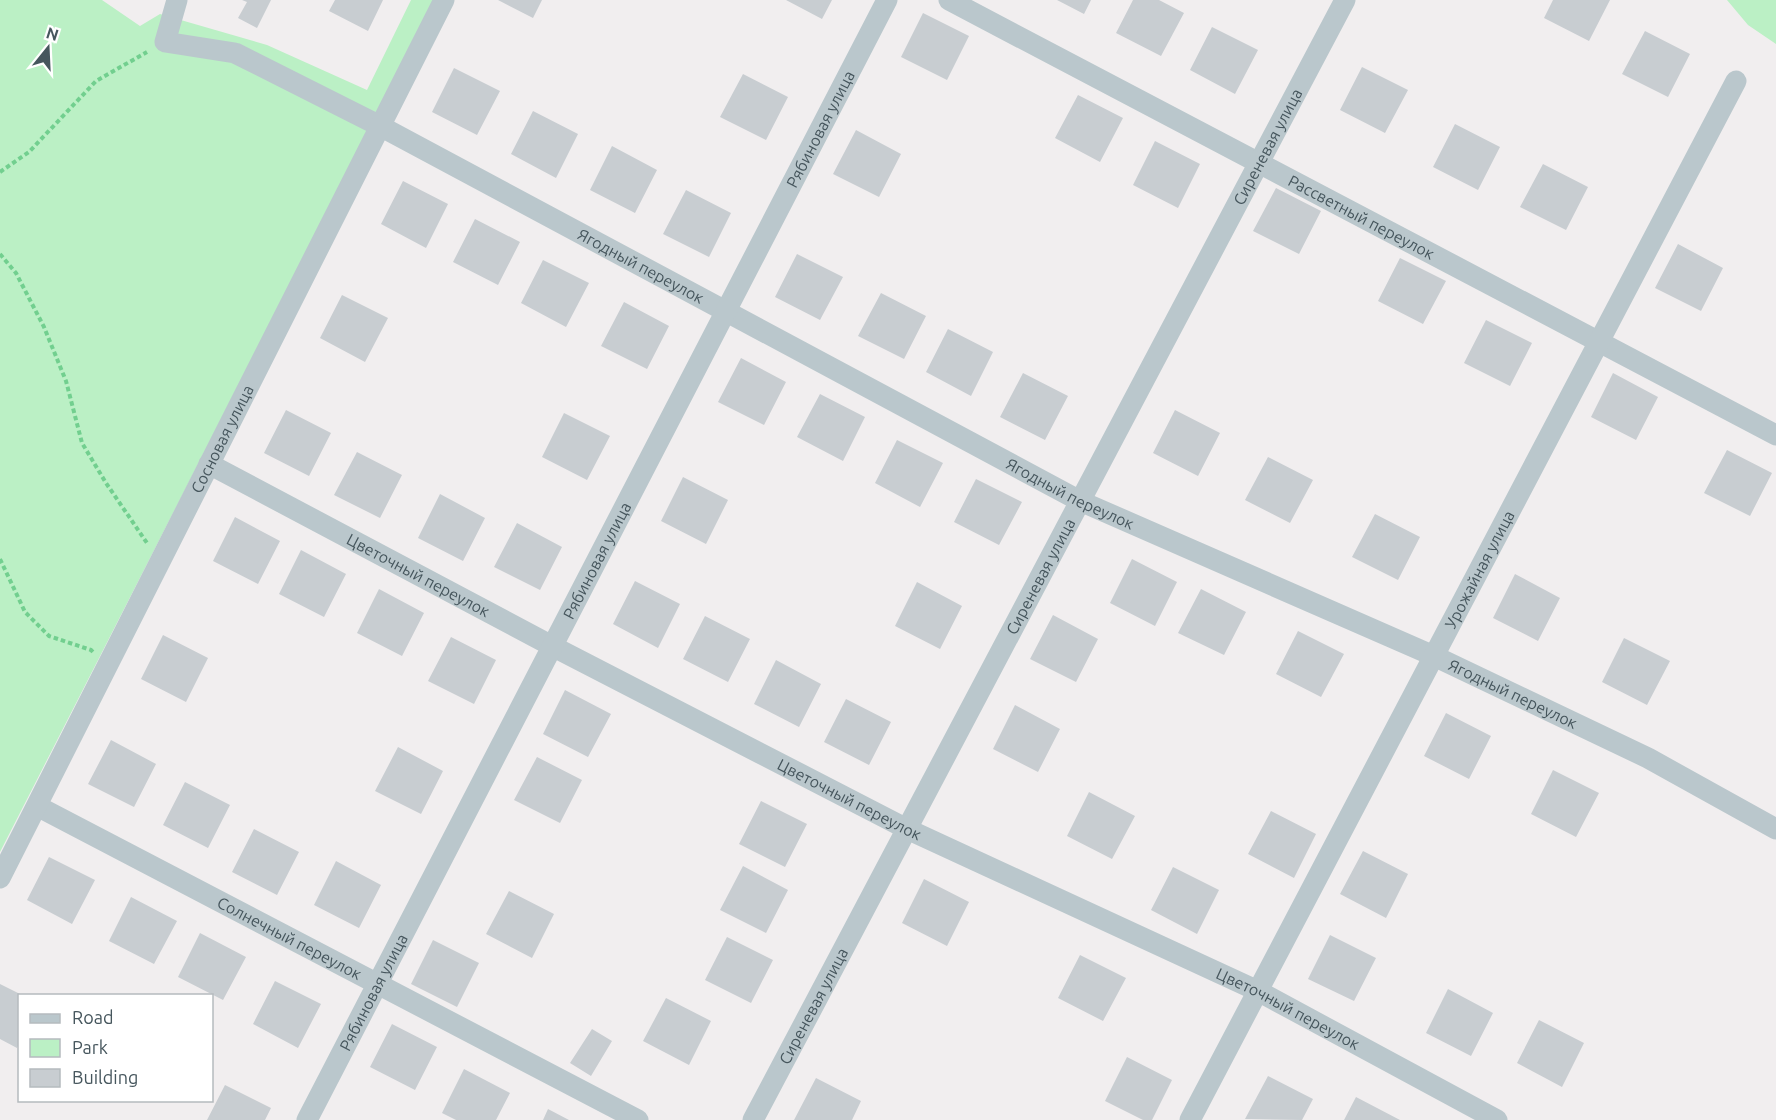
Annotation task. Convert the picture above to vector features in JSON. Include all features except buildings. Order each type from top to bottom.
[{"type":"street","points":[[165,42],[177,0]]},
{"type":"street","name":"Сосновая улица","points":[[0,878],[444,0]]},
{"type":"street","name":"Рябиновая улица","points":[[307,1120],[887,0]]},
{"type":"street","name":"Рассветный переулок","points":[[949,0],[1776,435]]},
{"type":"street","name":"Сиреневая улица","points":[[753,1120],[1346,0]]},
{"type":"street","name":"Ягодный переулок","points":[[165,42],[235,53],[380,126],[1080,501],[1434,656],[1648,758],[1776,829]]},
{"type":"street","name":"Урожайная улица","points":[[1190,1120],[1736,81]]},
{"type":"street","name":"Цветочный переулок","points":[[209,464],[552,646],[907,829],[1258,991],[1497,1120]]},
{"type":"street","name":"Солнечный переулок","points":[[37,806],[638,1120]]},
{"type":"path","points":[[0,172],[29,152],[96,81],[165,42]]},
{"type":"path","points":[[0,254],[16,273],[44,327],[66,381],[82,443],[106,483],[161,559]]},
{"type":"path","points":[[0,559],[25,612],[49,636],[91,650],[105,670]]},
{"type":"green space","points":[[0,0],[102,0],[140,26],[160,14],[267,45],[367,90],[411,0],[435,0],[0,852]]},
{"type":"green space","points":[[1727,0],[1776,0],[1776,44],[1748,25]]}]
